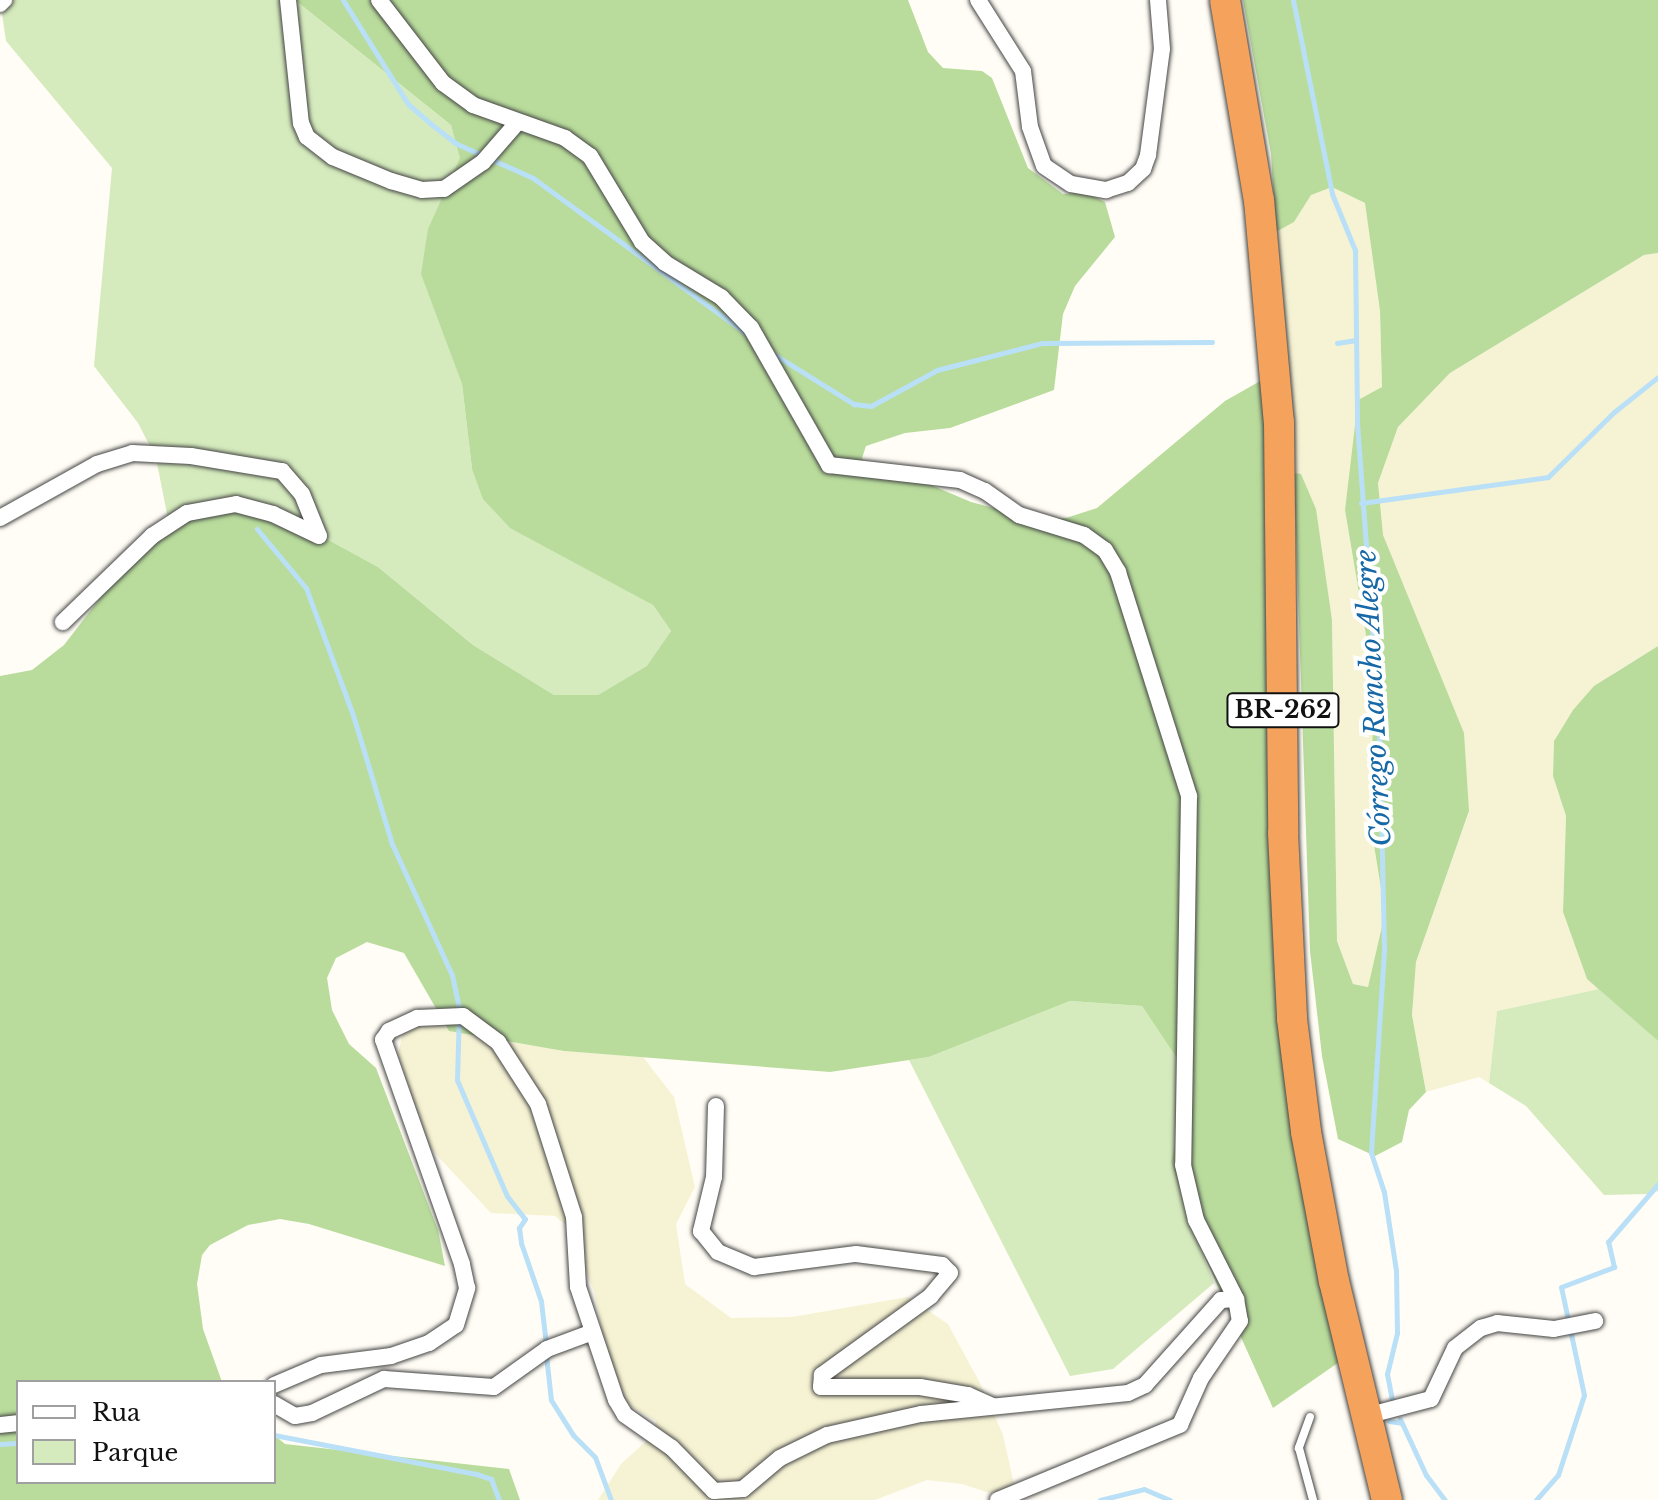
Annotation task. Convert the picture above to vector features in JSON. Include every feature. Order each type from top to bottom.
[{"type":"highway","name":"BR-262","points":[[1225,0],[1259,200],[1279,422],[1283,833],[1292,1019],[1306,1132],[1366,1416],[1387,1500]]},
{"type":"street","points":[[288,0],[301,123],[307,137],[333,157],[401,184],[444,189],[483,162],[517,123]]},
{"type":"street","points":[[379,0],[443,83],[473,105],[565,138],[590,156],[642,242],[665,263],[721,297],[751,328],[829,465],[960,480],[985,491],[1019,515],[1084,535],[1105,550],[1118,572],[1189,796],[1183,1165],[1196,1220],[1236,1299],[1240,1321],[1201,1378],[1180,1425],[998,1500]]},
{"type":"street","points":[[978,0],[1023,71],[1030,127],[1044,166],[1071,184],[1106,190],[1128,183],[1143,169],[1148,155],[1162,49],[1158,0]]},
{"type":"street","points":[[0,518],[97,464],[132,453],[191,456],[282,471],[302,494],[319,536],[273,514],[236,504],[187,513],[152,536],[63,622]]},
{"type":"street","points":[[276,1384],[321,1365],[391,1356],[429,1343],[456,1325],[464,1309],[462,1264],[412,1115],[383,1053],[389,1031],[440,1013],[463,1016],[498,1042],[538,1104],[574,1217],[574,1261],[590,1333],[625,1415],[672,1448],[698,1480],[727,1494],[743,1489],[800,1445],[827,1435],[921,1414],[1128,1393],[1155,1375],[1221,1300],[1236,1299]]},
{"type":"street","points":[[716,1106],[714,1177],[701,1231],[718,1252],[754,1267],[856,1254],[942,1265],[950,1273],[931,1296],[822,1375],[821,1387],[934,1388],[968,1395],[998,1408]]},
{"type":"street","points":[[1366,1416],[1431,1399],[1455,1348],[1481,1328],[1497,1323],[1554,1329],[1595,1321]]},
{"type":"street","points":[[276,1405],[295,1416],[312,1413],[384,1379],[494,1387],[547,1349],[590,1333]]},
{"type":"lane","points":[[1310,1417],[1299,1448],[1313,1500]]},
{"type":"shaded area","points":[[1333,187],[1365,203],[1380,311],[1382,387],[1353,464],[1345,510],[1372,671],[1373,839],[1385,913],[1368,987],[1353,984],[1337,941],[1332,620],[1294,473],[1276,232],[1294,222],[1311,194]]},
{"type":"shaded area","points":[[1658,253],[1658,646],[1614,673],[1573,710],[1554,741],[1553,776],[1566,816],[1563,912],[1587,979],[1599,989],[1497,1011],[1489,1083],[1479,1077],[1426,1092],[1412,1015],[1416,962],[1469,812],[1407,599],[1382,535],[1378,483],[1398,427],[1450,373],[1644,255]]},
{"type":"shaded area","points":[[432,1024],[564,1051],[643,1057],[674,1097],[695,1187],[676,1224],[685,1284],[731,1318],[792,1317],[908,1297],[948,1324],[981,1385],[1003,1435],[1014,1484],[1011,1500],[962,1484],[927,1480],[875,1500],[598,1500],[621,1464],[654,1434],[656,1421],[627,1404],[612,1384],[594,1291],[567,1226],[555,1216],[491,1213],[429,1147],[398,1054],[404,1028]]},
{"type":"green space","points":[[0,0],[295,0],[451,125],[461,158],[445,190],[451,353],[462,384],[472,469],[613,580],[653,605],[671,631],[648,666],[598,695],[554,695],[473,645],[378,567],[261,503],[169,524],[156,458],[138,423],[94,366],[112,168],[6,41]]},
{"type":"green space","points":[[295,0],[908,0],[928,52],[943,68],[982,71],[992,78],[1028,168],[1063,194],[1084,192],[1105,202],[1115,237],[1075,286],[1063,314],[1054,390],[950,428],[905,433],[866,446],[862,458],[870,471],[919,480],[971,502],[1034,519],[1066,518],[1097,508],[1225,401],[1262,380],[1269,485],[1276,814],[1342,1360],[1273,1408],[1196,1238],[1171,1161],[1192,1081],[1142,1006],[1070,1001],[929,1057],[830,1072],[564,1051],[449,1031],[404,953],[367,942],[336,958],[327,978],[332,1010],[349,1044],[376,1068],[438,1230],[445,1266],[309,1224],[280,1219],[248,1225],[210,1245],[202,1255],[197,1284],[203,1329],[221,1380],[16,1380],[16,1484],[276,1484],[276,1437],[285,1444],[509,1469],[520,1500],[0,1500],[0,676],[32,670],[64,645],[131,558],[169,524],[261,503],[378,567],[473,645],[554,695],[598,695],[647,666],[671,631],[653,605],[510,528],[483,499],[472,469],[462,384],[421,274],[428,229],[460,158],[451,125]]},
{"type":"green space","points":[[1243,0],[1658,0],[1658,253],[1644,255],[1450,373],[1398,427],[1378,483],[1383,535],[1464,733],[1469,811],[1416,962],[1412,1015],[1426,1092],[1409,1110],[1402,1142],[1375,1156],[1338,1139],[1322,1056],[1310,951],[1294,473],[1301,474],[1316,509],[1332,620],[1337,941],[1353,984],[1368,987],[1385,913],[1373,839],[1372,671],[1345,510],[1358,400],[1382,387],[1380,311],[1365,203],[1332,187],[1311,195],[1294,222],[1276,232],[1271,154]]},
{"type":"green space","points":[[1658,646],[1658,1041],[1587,979],[1563,912],[1566,816],[1553,776],[1554,741],[1573,710],[1594,686]]},
{"type":"green space","points":[[1599,989],[1658,1041],[1658,1191],[1648,1194],[1604,1195],[1526,1106],[1489,1083],[1497,1011]]},
{"type":"green space","points":[[1070,1001],[1142,1006],[1192,1081],[1196,1238],[1214,1283],[1113,1369],[1070,1376],[909,1060],[929,1057]]},
{"type":"waterway","points":[[343,0],[408,104],[431,124],[455,143],[533,178],[748,335]]},
{"type":"waterway","name":"Córrego Rancho Alegre","points":[[1293,0],[1332,194],[1355,250],[1357,423],[1379,726],[1384,951],[1371,1153],[1384,1192],[1396,1270],[1397,1333],[1387,1374],[1392,1399]]},
{"type":"waterway","points":[[1337,343],[1356,340]]},
{"type":"waterway","points":[[772,353],[854,404],[871,406],[937,370],[1042,343],[1212,342]]},
{"type":"waterway","points":[[1361,503],[1548,477],[1614,412],[1658,377]]},
{"type":"waterway","points":[[257,529],[306,588],[353,715],[392,844],[452,975],[459,1009],[457,1080],[507,1196],[525,1219],[519,1228],[521,1243],[541,1301],[546,1345]]},
{"type":"waterway","points":[[1536,1500],[1558,1475],[1584,1395],[1561,1287],[1614,1267],[1608,1242],[1658,1184]]},
{"type":"waterway","points":[[546,1355],[551,1400],[573,1435],[595,1457],[611,1500]]},
{"type":"waterway","name":"Córrego Rancho Alegre","points":[[1400,1419],[1426,1475],[1445,1500]]},
{"type":"waterway","points":[[1389,1421],[1401,1423]]},
{"type":"waterway","points":[[276,1435],[476,1474],[491,1479],[499,1500]]},
{"type":"waterway","points":[[0,1444],[16,1443]]},
{"type":"waterway","points":[[1100,1500],[1144,1489],[1170,1500]]}]
